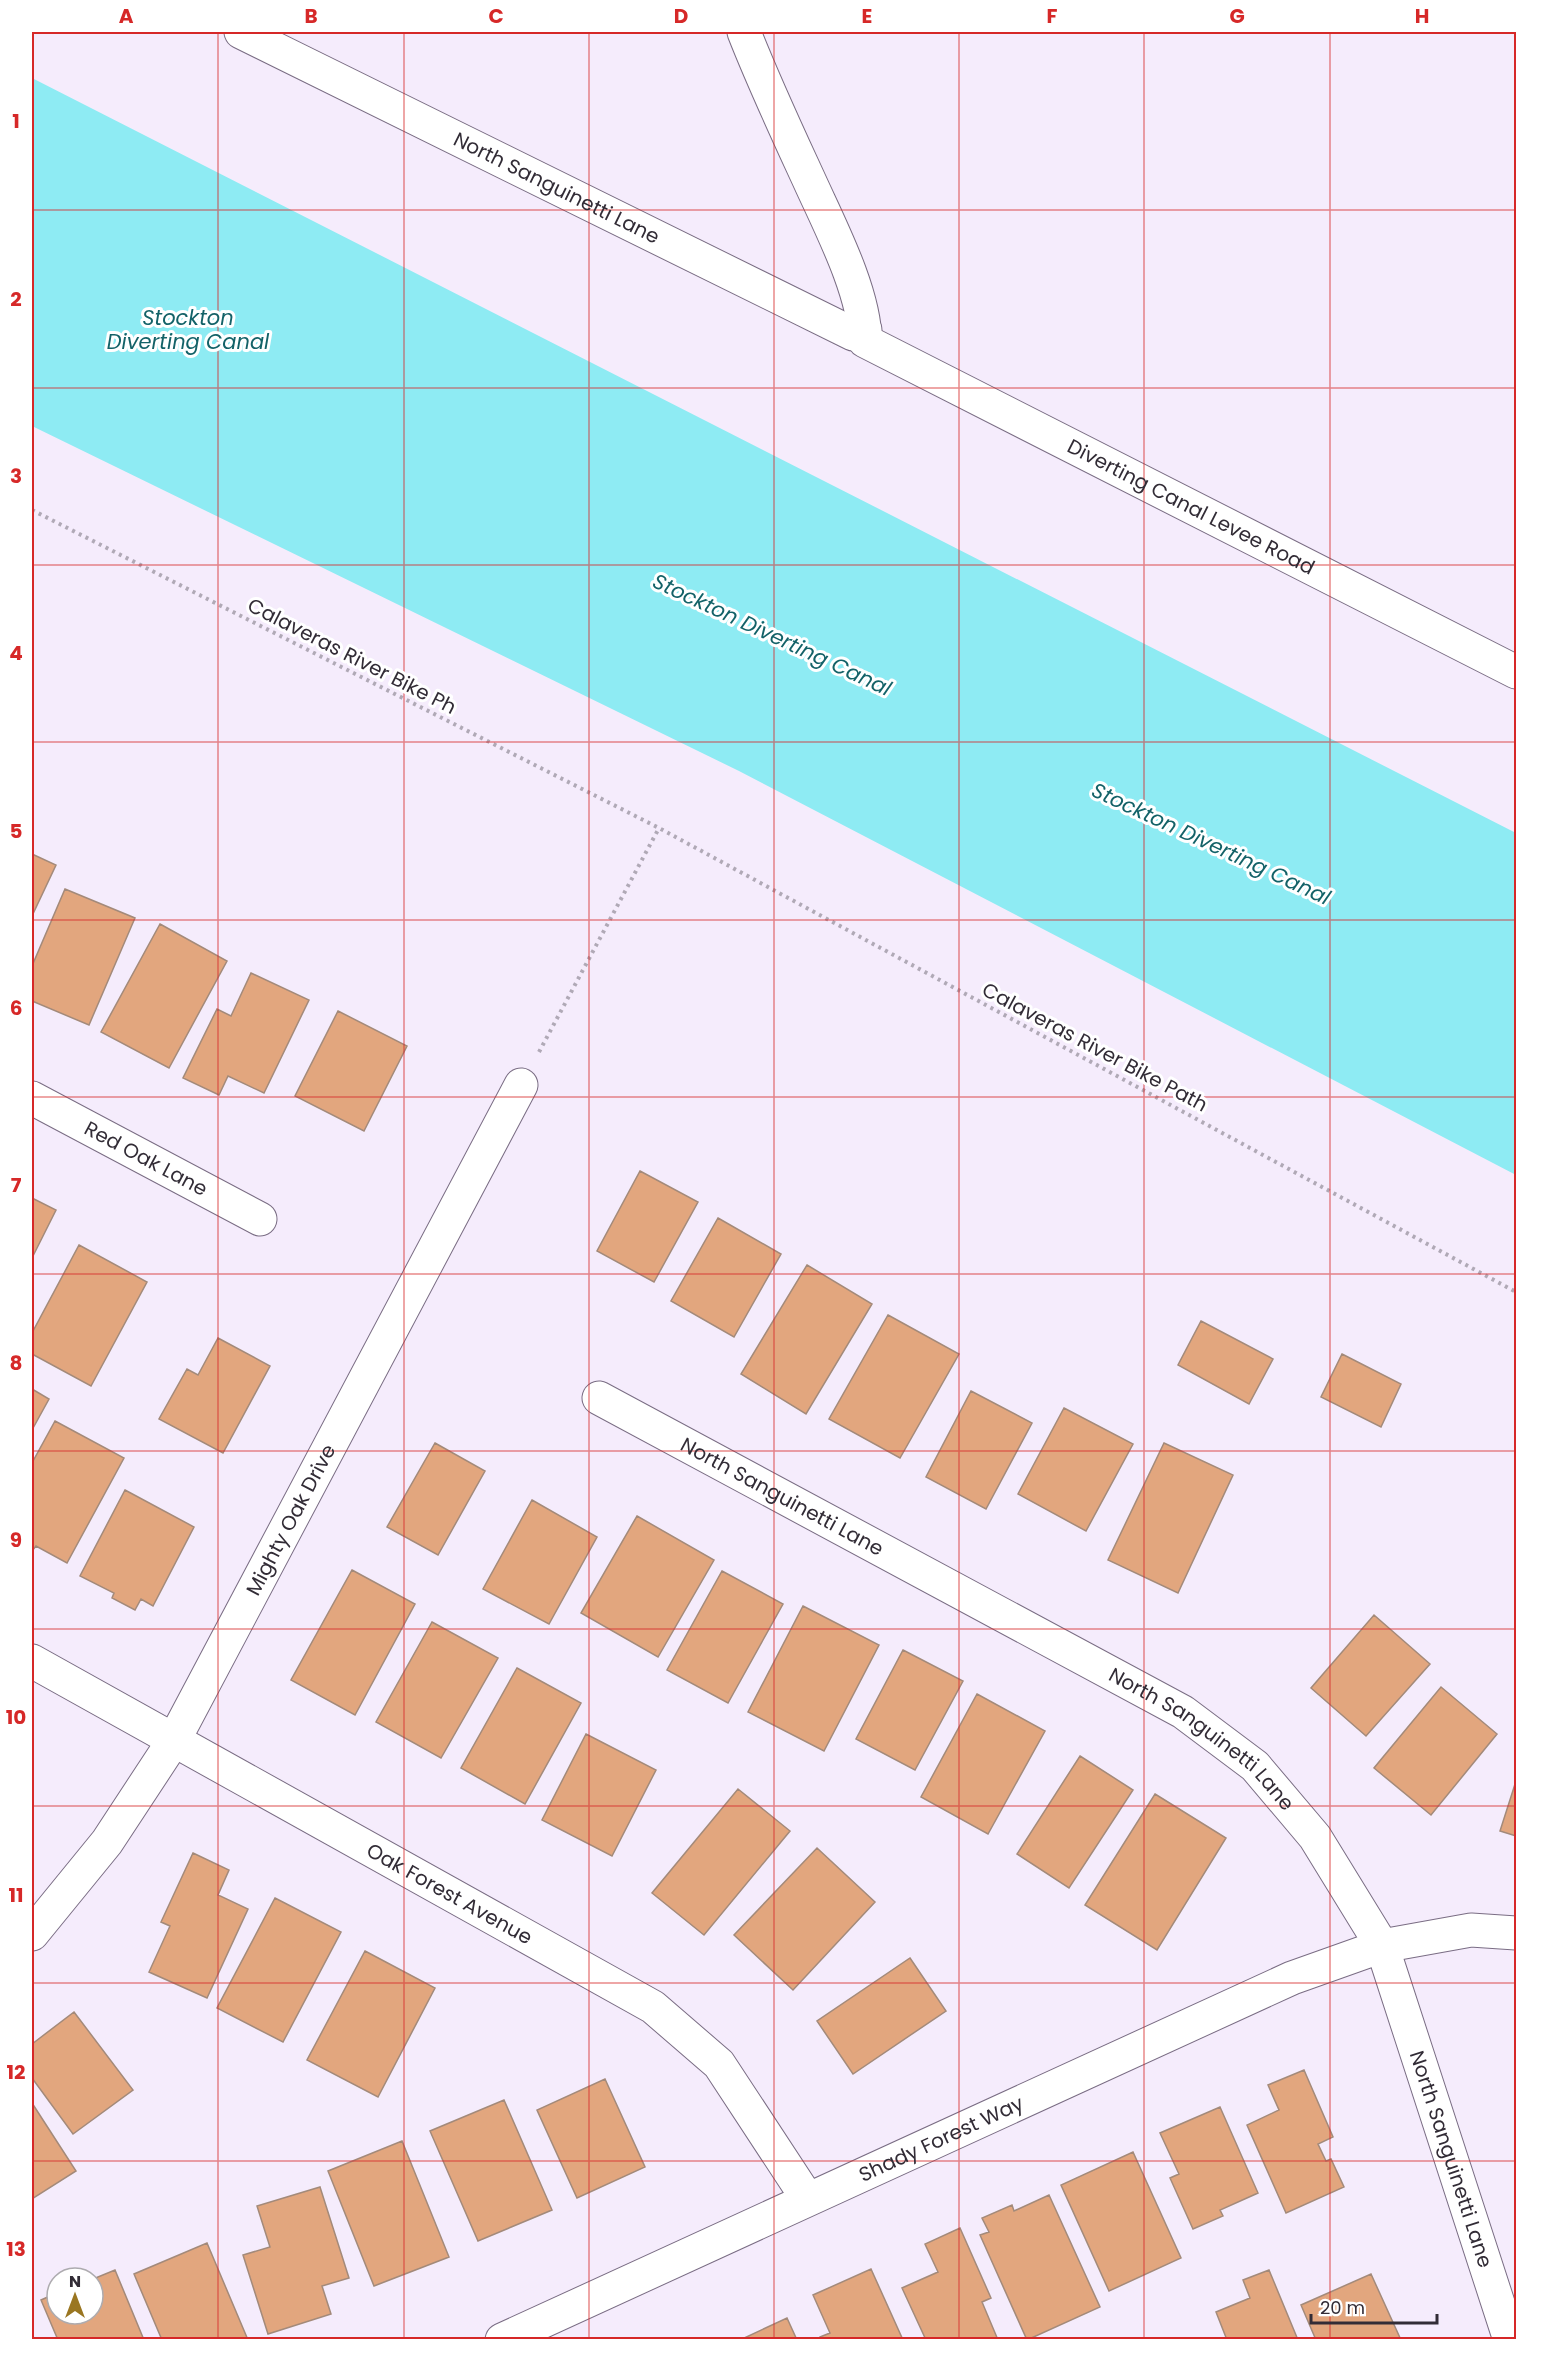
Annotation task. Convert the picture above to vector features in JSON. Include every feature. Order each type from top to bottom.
[{"type":"street","name":"North Sanguinetti Lane","points":[[241,32],[853,334],[865,335]]},
{"type":"street","points":[[744,32],[765,86],[838,242],[865,335]]},
{"type":"street","name":"Diverting Canal Levee Road","points":[[865,335],[1516,672]]},
{"type":"street","name":"Mighty Oak Drive","points":[[32,1934],[106,1842],[174,1740],[521,1085]]},
{"type":"street","name":"Red Oak Lane","points":[[32,1098],[260,1220]]},
{"type":"street","name":"North Sanguinetti Lane","points":[[600,1398],[1183,1712],[1255,1766],[1315,1837],[1382,1946],[1510,2340]]},
{"type":"street","name":"Oak Forest Avenue","points":[[32,1661],[653,2007],[719,2064],[807,2198]]},
{"type":"street","name":"Shady Forest Way","points":[[502,2340],[807,2198],[1292,1978],[1382,1946],[1471,1930],[1516,1933]]},
{"type":"path","name":"Calaveras River Bike Ph","points":[[32,510],[659,828]]},
{"type":"path","points":[[521,1085],[659,828]]},
{"type":"path","name":"Calaveras River Bike Path","points":[[659,828],[1516,1292]]},
{"type":"water","name":"Stockton Diverting Canal","points":[[32,78],[1516,833],[1516,1175],[739,771],[32,426]]},
{"type":"building","points":[[32,854],[56,865],[32,916]]},
{"type":"building","points":[[65,889],[135,918],[89,1025],[32,1001],[32,966]]},
{"type":"building","points":[[160,924],[227,961],[169,1068],[101,1032]]},
{"type":"building","points":[[251,973],[309,1000],[264,1093],[228,1076],[219,1095],[183,1078],[217,1009],[231,1016]]},
{"type":"building","points":[[338,1011],[407,1046],[364,1131],[295,1096]]},
{"type":"building","points":[[640,1171],[698,1202],[654,1282],[597,1251]]},
{"type":"building","points":[[32,1198],[56,1210],[32,1258]]},
{"type":"building","points":[[718,1218],[781,1254],[734,1337],[671,1301]]},
{"type":"building","points":[[79,1245],[147,1282],[91,1386],[32,1354],[32,1333]]},
{"type":"building","points":[[807,1265],[872,1304],[806,1414],[741,1374]]},
{"type":"building","points":[[888,1315],[959,1354],[900,1458],[829,1419]]},
{"type":"building","points":[[1201,1321],[1273,1359],[1249,1404],[1178,1365]]},
{"type":"building","points":[[218,1338],[270,1366],[223,1453],[159,1419],[187,1369],[198,1375]]},
{"type":"building","points":[[1342,1354],[1401,1384],[1381,1427],[1321,1397]]},
{"type":"building","points":[[32,1389],[49,1399],[32,1430]]},
{"type":"building","points":[[971,1391],[1032,1423],[986,1509],[926,1477]]},
{"type":"building","points":[[1064,1408],[1133,1444],[1086,1531],[1018,1494]]},
{"type":"building","points":[[55,1421],[124,1458],[67,1563],[36,1546],[32,1551],[32,1463]]},
{"type":"building","points":[[435,1443],[485,1471],[438,1555],[387,1527]]},
{"type":"building","points":[[1164,1443],[1233,1475],[1178,1593],[1108,1560]]},
{"type":"building","points":[[125,1490],[194,1527],[153,1606],[141,1599],[135,1610],[112,1598],[114,1593],[80,1576]]},
{"type":"building","points":[[532,1500],[597,1537],[549,1624],[483,1589]]},
{"type":"building","points":[[637,1516],[714,1560],[658,1657],[581,1613]]},
{"type":"building","points":[[352,1570],[415,1604],[355,1715],[291,1680]]},
{"type":"building","points":[[722,1571],[783,1604],[728,1703],[667,1670]]},
{"type":"building","points":[[803,1606],[879,1645],[824,1751],[748,1712]]},
{"type":"building","points":[[1374,1615],[1430,1664],[1366,1736],[1311,1688]]},
{"type":"building","points":[[432,1622],[498,1658],[441,1758],[376,1722]]},
{"type":"building","points":[[903,1650],[963,1681],[915,1770],[856,1739]]},
{"type":"building","points":[[517,1668],[581,1703],[525,1804],[461,1768]]},
{"type":"building","points":[[1441,1687],[1497,1734],[1431,1815],[1374,1768]]},
{"type":"building","points":[[977,1694],[1045,1731],[988,1834],[921,1797]]},
{"type":"building","points":[[586,1734],[656,1770],[612,1856],[542,1820]]},
{"type":"building","points":[[1080,1756],[1133,1790],[1069,1888],[1017,1854]]},
{"type":"building","points":[[1516,1781],[1516,1836],[1500,1831]]},
{"type":"building","points":[[738,1789],[790,1831],[704,1935],[652,1893]]},
{"type":"building","points":[[1155,1794],[1226,1838],[1157,1950],[1085,1905]]},
{"type":"building","points":[[817,1848],[875,1902],[793,1990],[734,1935]]},
{"type":"building","points":[[193,1853],[229,1870],[218,1895],[248,1909],[207,1998],[149,1972],[170,1926],[161,1922]]},
{"type":"building","points":[[275,1898],[341,1932],[283,2042],[217,2008]]},
{"type":"building","points":[[365,1951],[435,1988],[378,2097],[307,2060]]},
{"type":"building","points":[[910,1958],[946,2011],[853,2074],[817,2021]]},
{"type":"building","points":[[74,2012],[133,2090],[73,2134],[32,2078],[32,2044]]},
{"type":"building","points":[[1304,2070],[1333,2137],[1318,2144],[1326,2161],[1331,2159],[1344,2187],[1286,2213],[1247,2125],[1279,2110],[1268,2085]]},
{"type":"building","points":[[605,2079],[645,2167],[577,2198],[537,2110]]},
{"type":"building","points":[[504,2100],[552,2210],[478,2241],[430,2131]]},
{"type":"building","points":[[32,2103],[76,2171],[32,2199]]},
{"type":"building","points":[[1220,2107],[1258,2193],[1220,2210],[1223,2216],[1193,2229],[1170,2178],[1179,2174],[1160,2133]]},
{"type":"building","points":[[402,2141],[449,2257],[374,2286],[328,2171]]},
{"type":"building","points":[[1133,2152],[1181,2258],[1109,2291],[1061,2185]]},
{"type":"building","points":[[320,2187],[349,2278],[322,2286],[331,2314],[268,2334],[243,2255],[270,2247],[257,2206]]},
{"type":"building","points":[[1049,2195],[1100,2307],[1027,2340],[980,2235],[989,2232],[982,2218],[1012,2205],[1014,2211]]},
{"type":"building","points":[[960,2228],[991,2298],[982,2302],[998,2340],[926,2340],[902,2288],[938,2272],[925,2244]]},
{"type":"building","points":[[207,2243],[248,2340],[162,2340],[134,2274]]},
{"type":"building","points":[[871,2269],[903,2340],[821,2340],[820,2337],[830,2333],[813,2295]]},
{"type":"building","points":[[115,2270],[144,2340],[58,2340],[52,2326],[105,2326],[105,2274]]},
{"type":"building","points":[[1269,2270],[1298,2340],[1227,2340],[1216,2312],[1250,2298],[1243,2280]]},
{"type":"building","points":[[1371,2274],[1401,2340],[1316,2340],[1301,2305]]},
{"type":"building","points":[[787,2318],[797,2340],[740,2340]]}]
